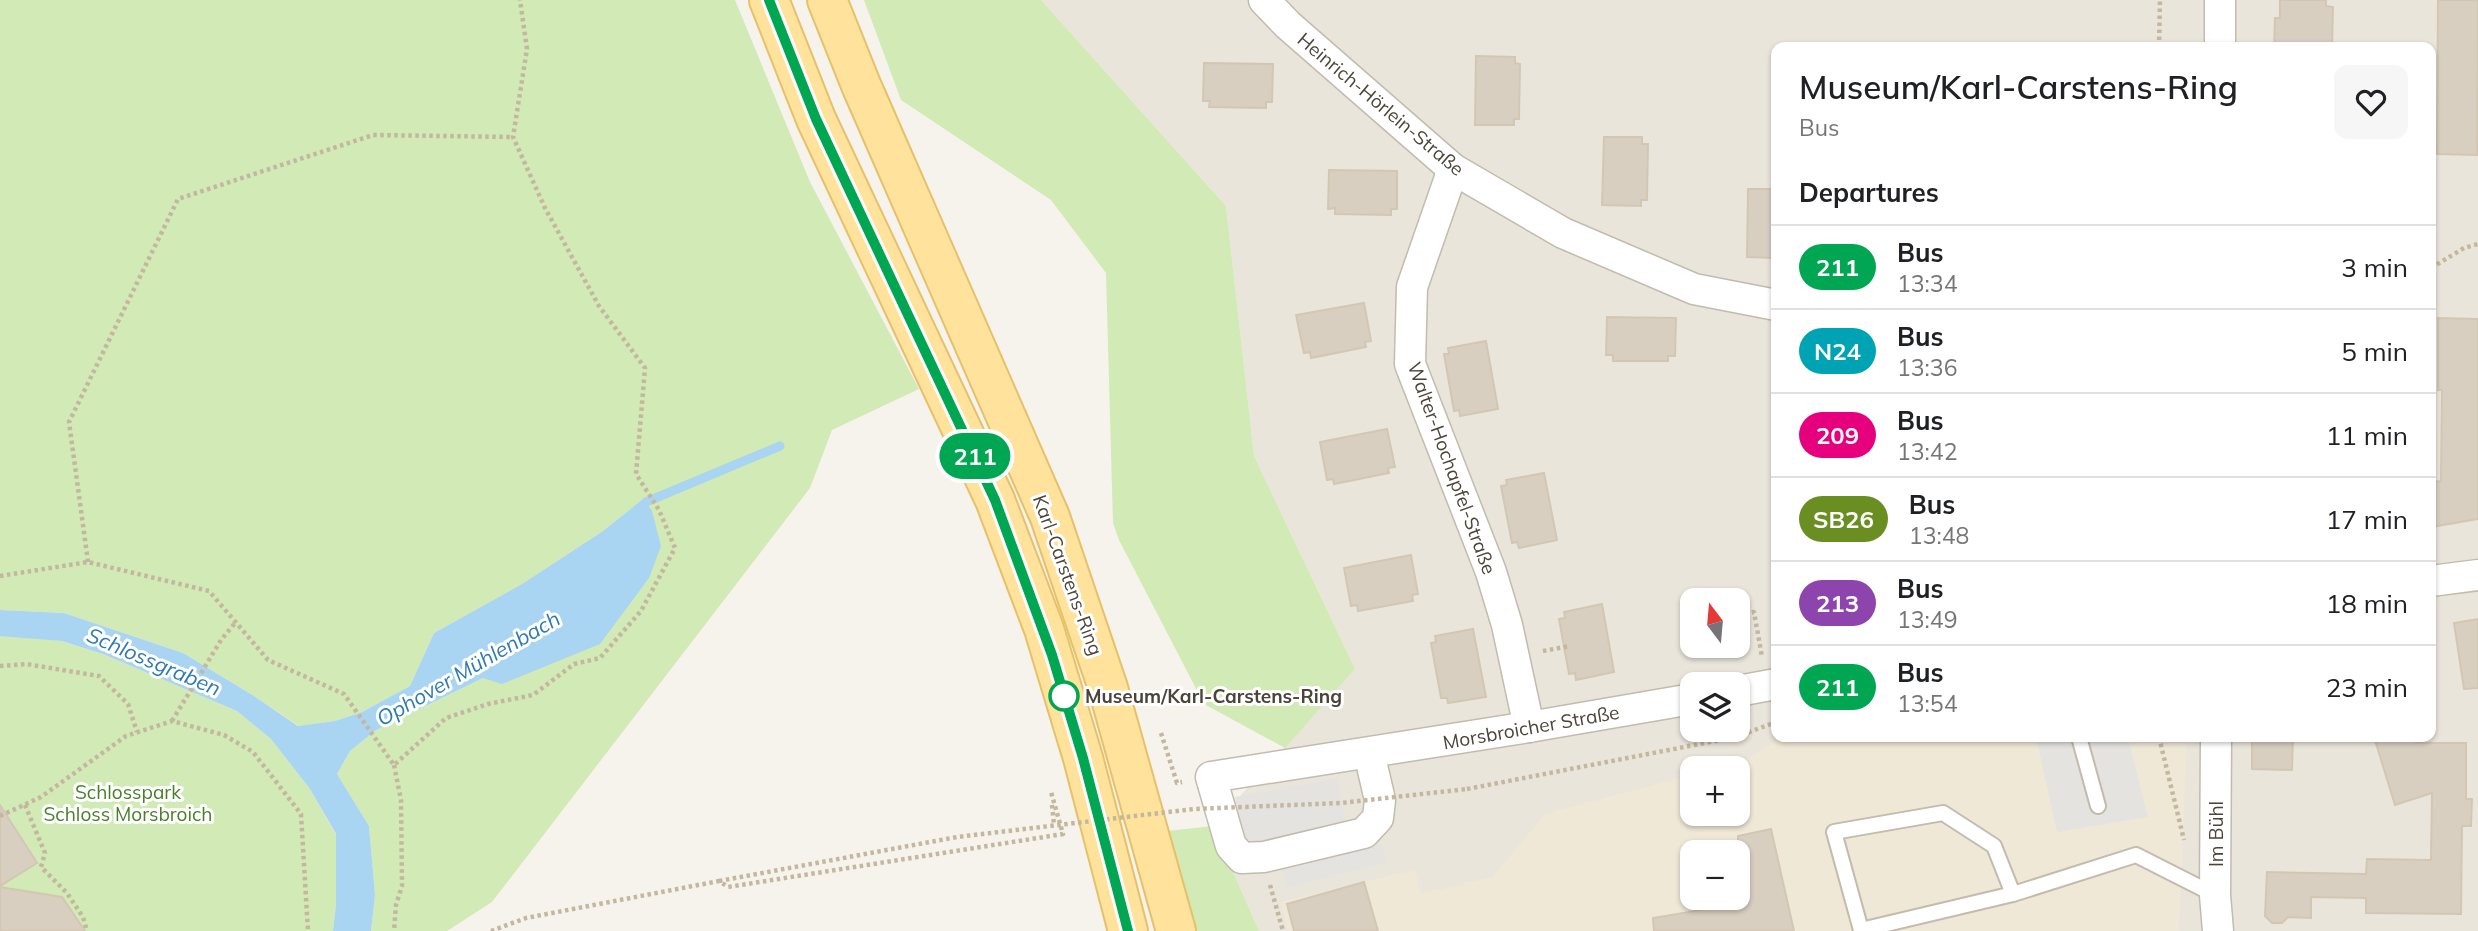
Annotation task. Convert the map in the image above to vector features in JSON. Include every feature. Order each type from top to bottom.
[{"type":"main road","points":[[769,0],[816,119],[995,500],[1052,655],[1083,758],[1128,931]]},
{"type":"main road","name":"Karl-Carstens-Ring","points":[[827,0],[861,85],[1050,517],[1108,688],[1176,931]]},
{"type":"street","name":"Heinrich-Hörlein-Straße","points":[[1264,0],[1288,25],[1453,169],[1563,233],[1694,289],[1771,304]]},
{"type":"street","points":[[2220,0],[2220,42]]},
{"type":"street","name":"Walter-Hochapfel-Straße","points":[[1453,169],[1412,287],[1410,363],[1491,572],[1507,625],[1529,727]]},
{"type":"street","points":[[2436,580],[2478,575]]},
{"type":"street","points":[[1750,689],[1771,685]]},
{"type":"street","name":"Morsbroicher Straße","points":[[1211,778],[1680,701]]},
{"type":"street","name":"Im Bühl","points":[[2216,742],[2218,931]]},
{"type":"street","points":[[1211,778],[1231,846],[1242,858],[1264,857],[1364,833],[1378,818],[1380,800],[1369,754]]},
{"type":"lane","points":[[2080,742],[2098,806]]},
{"type":"lane","points":[[2013,894],[1994,846],[1943,813],[1834,832],[1861,930],[2013,894],[2136,855],[2216,895]]},
{"type":"path","points":[[394,765],[446,718],[488,704],[533,695],[574,664],[600,658],[641,611],[675,548],[659,510],[636,474],[645,368],[599,306],[545,208],[513,137],[527,49],[520,0]]},
{"type":"path","points":[[2159,42],[2160,0]]},
{"type":"path","points":[[88,562],[69,422],[178,200],[373,135],[513,137]]},
{"type":"path","points":[[2436,265],[2464,248],[2478,244]]},
{"type":"path","points":[[0,576],[88,562],[209,591],[268,660],[344,694],[394,765],[401,800],[402,886],[396,905],[394,931]]},
{"type":"path","points":[[1750,613],[1754,612],[1771,681]]},
{"type":"path","points":[[172,721],[221,640],[235,623]]},
{"type":"path","points":[[0,666],[26,664],[99,676],[128,704],[136,732]]},
{"type":"path","points":[[0,816],[41,797],[126,736],[136,732],[172,721],[224,735],[253,752],[301,814],[308,931]]},
{"type":"path","points":[[491,931],[526,918],[957,837],[1194,809],[1341,803],[1467,789],[1736,737],[1771,724]]},
{"type":"path","points":[[1161,733],[1177,783],[1211,778]]},
{"type":"path","points":[[2161,742],[2188,856],[2189,882]]},
{"type":"path","points":[[719,881],[727,887],[1063,834],[1051,792],[1054,825]]},
{"type":"path","points":[[24,805],[44,853],[41,867],[67,893],[83,916],[87,931]]},
{"type":"path","points":[[1264,857],[1283,931]]},
{"type":"shaded area","points":[[1041,0],[2478,0],[2478,931],[1259,931],[1213,826],[1355,669],[1254,456],[1226,206]]},
{"type":"shaded area","points":[[1774,742],[2187,742],[2179,931],[1288,931],[1280,902],[1415,870],[1421,894],[1493,877],[1545,814],[1680,778],[1680,826],[1750,826],[1750,757]]},
{"type":"shaded area","points":[[2037,742],[2129,742],[2148,817],[2057,832]]},
{"type":"shaded area","points":[[1337,778],[1346,829],[1244,848],[1235,797]]},
{"type":"shaded area","points":[[1382,844],[1386,863],[1287,887],[1281,864]]},
{"type":"green space","points":[[0,0],[735,0],[810,182],[919,389],[832,430],[810,488],[492,902],[447,931],[371,931],[375,895],[369,826],[337,774],[350,751],[376,730],[483,678],[631,599],[649,578],[643,499],[603,531],[522,584],[434,633],[410,686],[362,712],[335,721],[299,726],[183,653],[64,613],[0,610]]},
{"type":"green space","points":[[864,0],[1041,0],[1226,206],[1254,456],[1355,669],[1285,748],[1204,704],[1119,540],[1113,523],[1106,273],[1051,200],[901,100]]},
{"type":"green space","name":"Schlosspark Schloss Morsbroich","points":[[0,636],[62,641],[103,654],[237,711],[271,739],[310,789],[336,835],[336,904],[333,931],[0,931]]},
{"type":"green space","points":[[1213,826],[1259,931],[1192,931],[1167,831]]},
{"type":"water","name":"Schlossgraben","points":[[643,499],[652,511],[661,546],[649,578],[600,644],[502,684],[483,678],[376,730],[350,751],[337,774],[369,826],[375,895],[371,931],[333,931],[336,904],[336,834],[310,789],[271,739],[237,711],[103,654],[62,641],[0,636],[0,610],[64,613],[183,653],[298,726],[335,721],[362,712],[410,686],[434,633],[522,584],[603,531]]},
{"type":"building","points":[[2280,0],[2326,0],[2326,6],[2333,7],[2332,42],[2274,42],[2275,18],[2280,18]]},
{"type":"building","points":[[2438,0],[2478,0],[2477,155],[2437,154]]},
{"type":"building","points":[[1476,56],[1515,57],[1515,63],[1520,64],[1519,119],[1514,119],[1514,125],[1475,125]]},
{"type":"building","points":[[1204,63],[1273,64],[1272,102],[1266,102],[1266,108],[1209,107],[1210,101],[1203,101]]},
{"type":"building","points":[[1604,137],[1642,137],[1642,144],[1648,144],[1647,200],[1641,200],[1641,206],[1602,205]]},
{"type":"building","points":[[1329,170],[1397,171],[1397,209],[1391,209],[1391,215],[1335,214],[1335,208],[1328,209]]},
{"type":"building","points":[[1748,189],[1771,189],[1771,258],[1747,257]]},
{"type":"building","points":[[1364,303],[1371,341],[1365,342],[1366,347],[1311,358],[1310,352],[1304,353],[1296,315]]},
{"type":"building","points":[[1607,317],[1676,318],[1675,356],[1668,356],[1668,361],[1613,361],[1613,355],[1606,355]]},
{"type":"building","points":[[2438,318],[2478,319],[2478,519],[2436,526],[2436,482],[2441,481],[2442,390],[2438,390]]},
{"type":"building","points":[[1486,341],[1498,409],[1460,416],[1459,410],[1454,411],[1444,354],[1449,354],[1448,348]]},
{"type":"building","points":[[1387,429],[1395,467],[1388,468],[1389,473],[1334,484],[1333,479],[1327,480],[1320,442]]},
{"type":"building","points":[[1544,473],[1557,540],[1519,548],[1517,542],[1512,543],[1501,486],[1507,485],[1506,480]]},
{"type":"building","points":[[1411,555],[1418,594],[1412,595],[1413,601],[1358,611],[1357,605],[1351,606],[1344,568]]},
{"type":"building","points":[[1602,604],[1614,672],[1576,680],[1575,673],[1569,674],[1559,619],[1565,618],[1564,612]]},
{"type":"building","points":[[2478,619],[2478,688],[2464,689],[2454,623]]},
{"type":"building","points":[[1473,629],[1486,697],[1448,703],[1447,698],[1441,698],[1431,643],[1436,642],[1435,636]]},
{"type":"building","points":[[2252,742],[2293,742],[2292,770],[2252,769]]},
{"type":"building","points":[[2376,742],[2466,743],[2466,799],[2472,799],[2471,826],[2462,826],[2461,914],[2366,913],[2366,898],[2311,897],[2311,918],[2288,917],[2282,923],[2272,923],[2265,916],[2267,872],[2366,874],[2367,859],[2431,860],[2432,793],[2395,805]]},
{"type":"building","points":[[0,805],[37,863],[0,886]]},
{"type":"building","points":[[1771,829],[1794,931],[1654,931],[1653,918],[1701,910],[1750,910],[1750,840],[1738,840],[1738,836]]},
{"type":"building","points":[[1364,882],[1378,931],[1294,931],[1287,904]]},
{"type":"building","points":[[0,887],[62,897],[85,931],[0,931]]},
{"type":"waterway","name":"Ophover Mühlenbach","points":[[641,511],[646,502],[780,446]]},
{"type":"bus line","name":"211","points":[[769,0],[816,119],[995,500],[1044,629],[1083,758],[1128,931]]},
{"type":"place","name":"Museum/Karl-Carstens-Ring","points":[[1064,696]]}]
